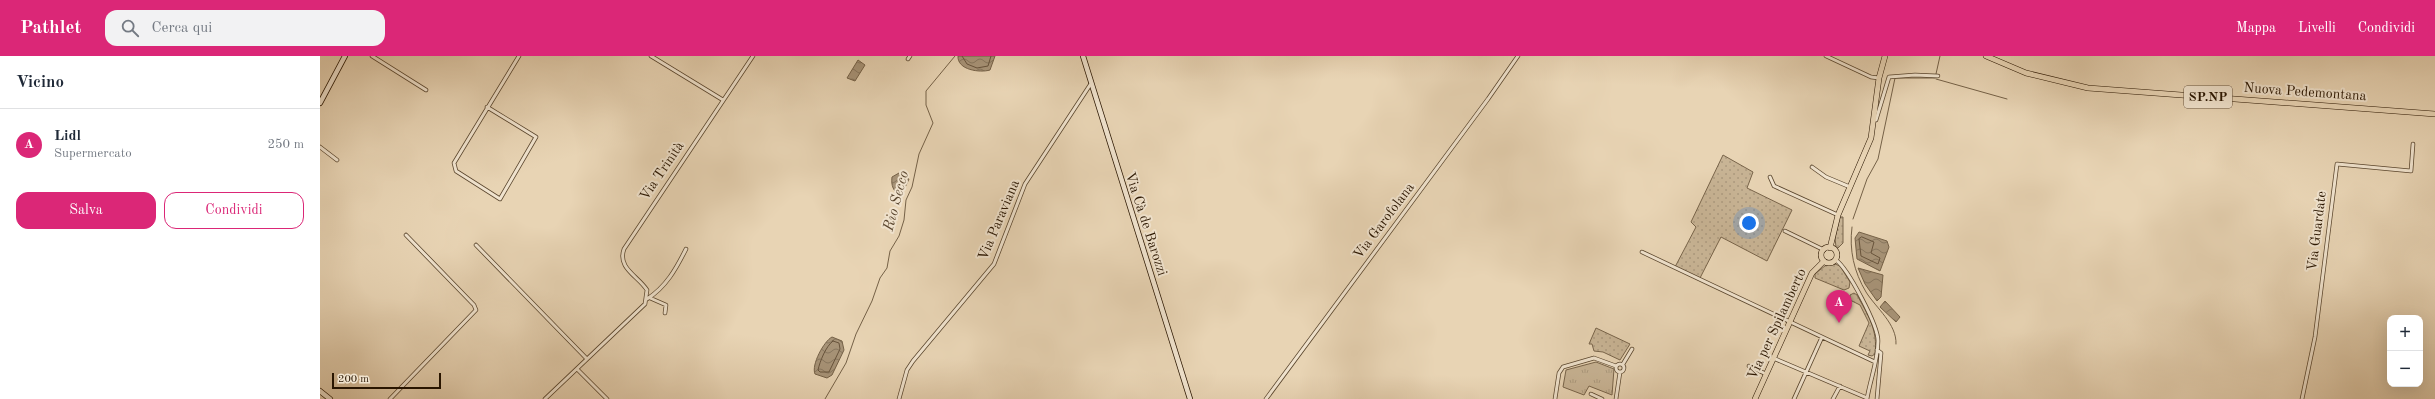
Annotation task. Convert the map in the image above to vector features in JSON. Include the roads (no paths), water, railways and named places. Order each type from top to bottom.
[{"type":"main road","points":[[1830,248],[1838,215],[1871,138],[1879,78],[1885,56]]},
{"type":"main road","name":"Nuova Pedemontana","points":[[1986,56],[2026,73],[2088,88],[2435,114]]},
{"type":"main road","points":[[1824,250],[1830,248]]},
{"type":"main road","points":[[1830,248],[1836,252],[1836,260]]},
{"type":"main road","name":"Via per Spilamberto","points":[[1824,250],[1822,255],[1824,261]]},
{"type":"main road","name":"Via per Spilamberto","points":[[1824,261],[1829,263],[1836,260]]},
{"type":"main road","name":"Via per Spilamberto","points":[[1755,399],[1812,273],[1824,261]]},
{"type":"street","points":[[320,103],[346,56]]},
{"type":"street","points":[[372,56],[426,90]]},
{"type":"street","points":[[487,107],[536,137],[503,197],[498,199],[456,170],[454,163],[487,107],[519,56]]},
{"type":"street","points":[[651,56],[723,100]]},
{"type":"street","name":"Via Trinità","points":[[649,298],[644,286],[624,265],[622,254],[624,249],[753,56]]},
{"type":"street","name":"Via Cà de Barozzi","points":[[1083,56],[1090,85],[1190,399]]},
{"type":"street","name":"Via Garofolana","points":[[1266,399],[1484,105],[1518,56]]},
{"type":"street","points":[[1826,56],[1870,77],[1879,78]]},
{"type":"street","points":[[1872,127],[1889,77],[1936,76]]},
{"type":"street","name":"Via Paraviana","points":[[899,399],[906,374],[913,361],[994,264],[1025,184],[1090,85]]},
{"type":"street","name":"Via Guardate","points":[[2302,399],[2314,337],[2337,164],[2411,171],[2413,144]]},
{"type":"street","points":[[320,146],[337,160]]},
{"type":"street","points":[[1812,167],[1826,177],[1850,187]]},
{"type":"street","points":[[1770,177],[1774,186],[1838,215]]},
{"type":"street","points":[[1785,231],[1824,250]]},
{"type":"street","points":[[390,399],[474,315],[476,310],[474,305],[406,235]]},
{"type":"street","points":[[476,245],[587,359]]},
{"type":"street","points":[[545,399],[649,298],[658,293],[676,270],[686,249]]},
{"type":"street","points":[[1642,252],[1875,362]]},
{"type":"street","points":[[1773,358],[1867,399],[1878,340],[1874,324],[1842,264],[1836,260]]},
{"type":"street","points":[[649,298],[666,305],[665,313]]},
{"type":"street","points":[[1794,399],[1822,337]]},
{"type":"street","points":[[1616,399],[1620,372],[1624,368],[1623,364],[1632,349]]},
{"type":"street","points":[[1877,350],[1881,353],[1877,399]]},
{"type":"street","points":[[1555,399],[1559,373],[1563,367],[1594,358],[1616,366],[1623,364]]},
{"type":"street","points":[[1616,366],[1617,370],[1620,372]]},
{"type":"street","points":[[1749,366],[1766,374]]},
{"type":"street","points":[[577,369],[607,399]]},
{"type":"street","points":[[1834,399],[1840,386]]},
{"type":"street","points":[[320,390],[329,398]]},
{"type":"street","points":[[1591,394],[1602,399]]},
{"type":"water","points":[[958,56],[995,56],[990,70],[975,71],[961,65]]},
{"type":"water","points":[[858,60],[865,65],[855,81],[847,78]]},
{"type":"water","points":[[899,173],[909,179],[901,196],[894,190],[892,183],[892,177]]},
{"type":"water","points":[[1859,232],[1887,241],[1889,247],[1880,271],[1857,259],[1855,238]]},
{"type":"water","points":[[1858,268],[1883,275],[1881,297],[1877,301],[1865,284]]},
{"type":"water","points":[[1885,301],[1900,317],[1896,322],[1880,307]]},
{"type":"water","points":[[832,337],[842,341],[844,350],[832,375],[827,378],[815,374],[814,370],[822,348]]},
{"type":"waterway","name":"Rio Secco","points":[[825,399],[846,363],[856,334],[872,301],[880,278],[887,268],[890,251],[899,236],[904,220],[906,200],[912,187],[919,154],[933,123],[926,105],[926,91],[955,56]]},
{"type":"waterway","points":[[1936,74],[1940,56]]},
{"type":"waterway","points":[[1853,219],[1867,179],[1878,159],[1895,78],[1935,78]]},
{"type":"waterway","points":[[1936,79],[2007,99]]},
{"type":"waterway","points":[[1852,227],[1851,244],[1853,261],[1858,277],[1870,298],[1890,323],[1896,344]]},
{"type":"place","name":"Lidl","points":[[1839,323]]}]
